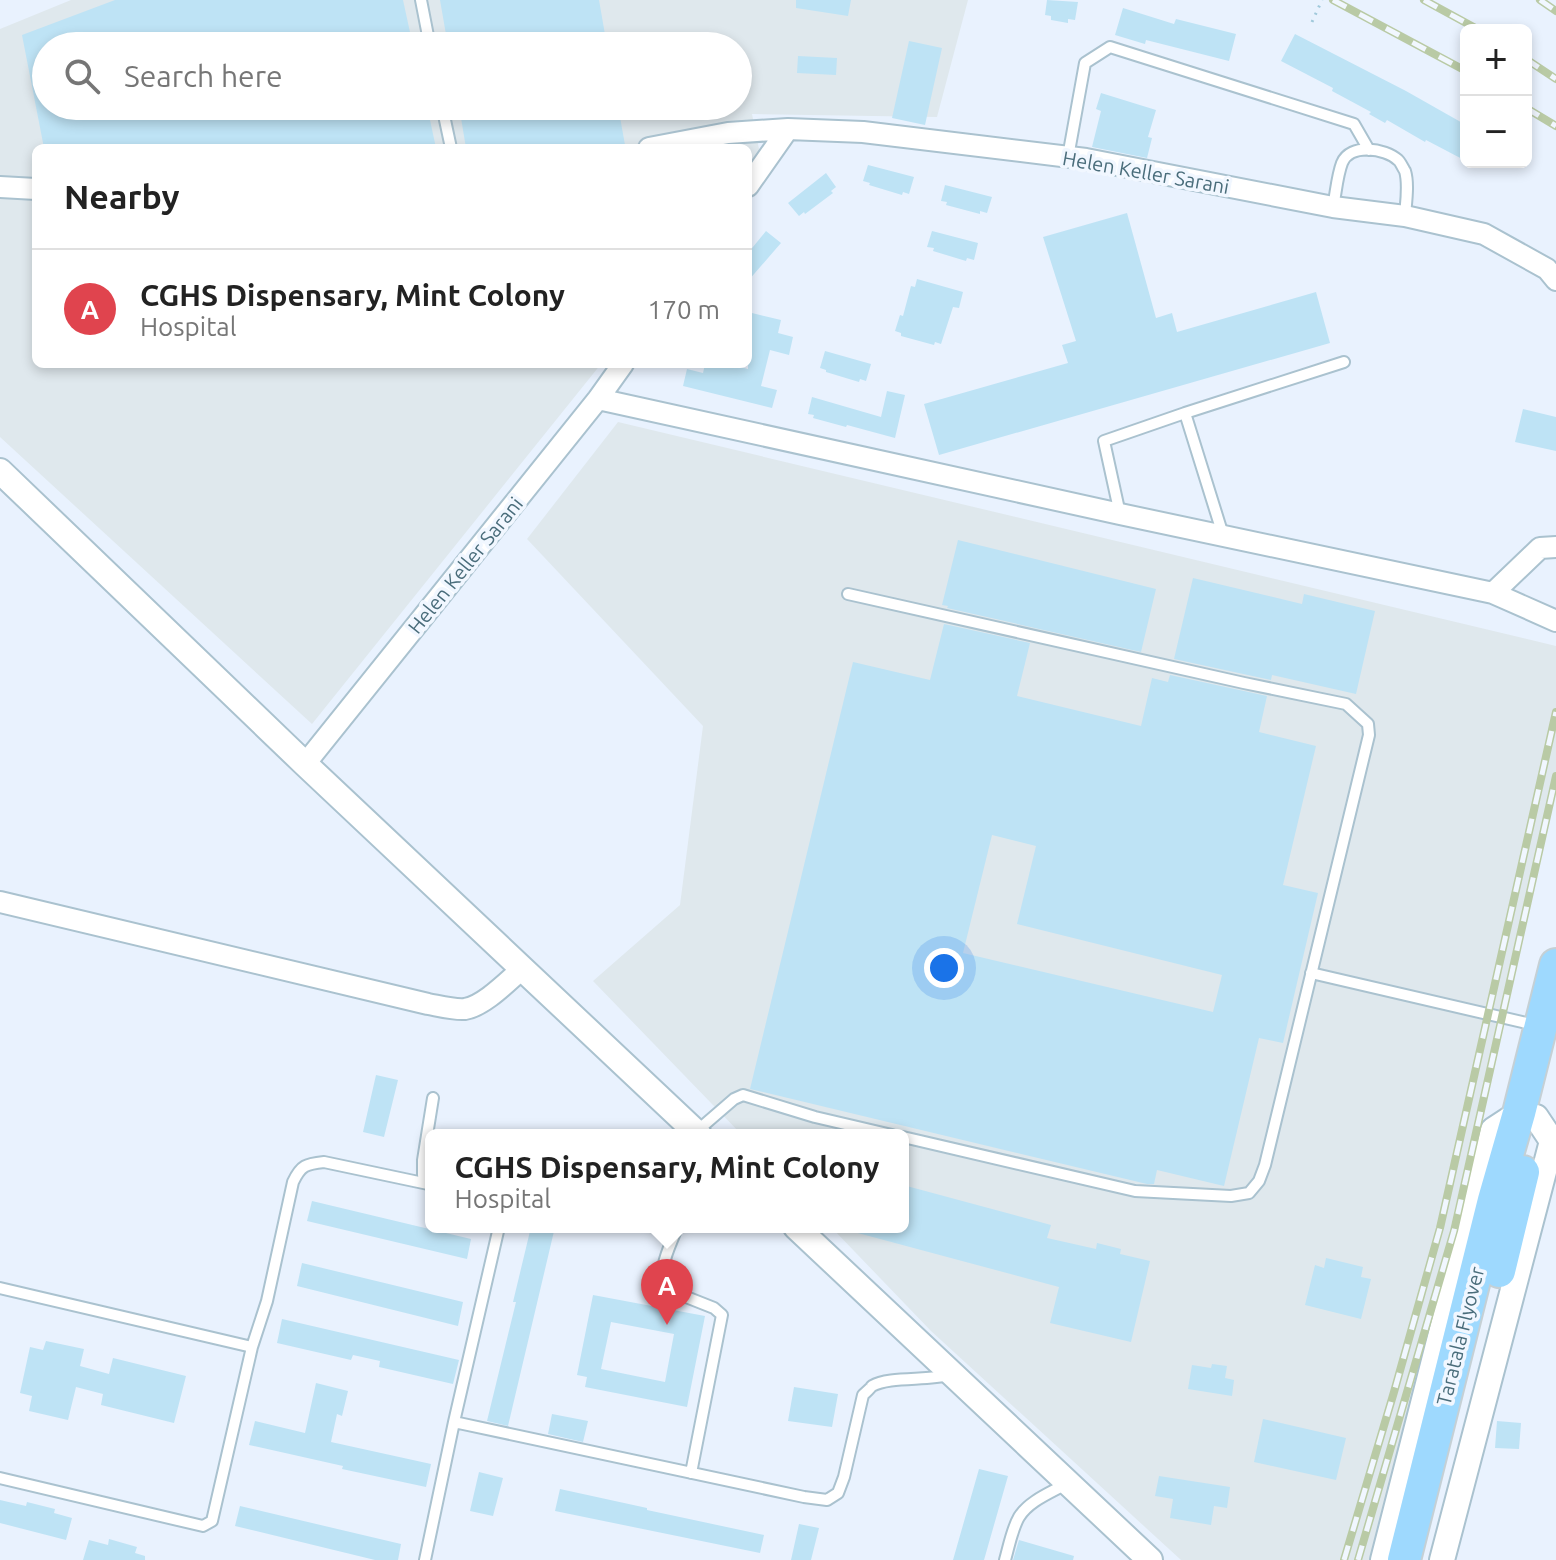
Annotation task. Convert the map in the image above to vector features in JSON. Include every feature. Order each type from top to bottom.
[{"type":"highway","name":"Taratala Flyover","points":[[1404,1560],[1503,1209],[1548,1031],[1556,965]]},
{"type":"highway","name":"Taratala Flyover","points":[[1423,1560],[1503,1209]]},
{"type":"street","name":"Helen Keller Sarani","points":[[670,144],[728,133],[788,129],[863,132],[1068,157],[1333,207],[1405,216],[1484,234],[1547,269],[1556,280]]},
{"type":"street","points":[[752,180],[788,129]]},
{"type":"street","points":[[0,187],[32,189]]},
{"type":"street","name":"Helen Keller Sarani","points":[[305,764],[620,368]]},
{"type":"street","points":[[598,399],[1493,593],[1556,621]]},
{"type":"street","points":[[0,471],[692,1129]]},
{"type":"street","points":[[1493,593],[1540,548],[1556,547]]},
{"type":"street","points":[[0,902],[428,1004],[464,1009],[490,996],[522,969]]},
{"type":"street","points":[[1383,1560],[1493,1130],[1527,1115],[1552,1141],[1549,1186],[1442,1560]]},
{"type":"street","points":[[802,1233],[1150,1560]]},
{"type":"lane","points":[[421,0],[427,32]]},
{"type":"lane","points":[[1068,157],[1085,63],[1110,47],[1354,124],[1369,150]]},
{"type":"lane","points":[[445,120],[450,144]]},
{"type":"lane","points":[[1333,207],[1342,163],[1357,150],[1369,150],[1382,152],[1399,161],[1406,175],[1405,216]]},
{"type":"lane","points":[[1120,514],[1104,441],[1344,362]]},
{"type":"lane","points":[[1185,413],[1223,535]]},
{"type":"lane","points":[[848,594],[1346,704],[1368,724],[1369,735],[1265,1165],[1259,1181],[1249,1193],[1231,1196],[1135,1191],[909,1138]]},
{"type":"lane","points":[[1311,973],[1548,1031]]},
{"type":"lane","points":[[701,1129],[714,1114],[743,1095],[866,1129]]},
{"type":"lane","points":[[428,1129],[433,1098]]},
{"type":"lane","points":[[425,1148],[425,1178]]},
{"type":"lane","points":[[0,1478],[203,1526],[212,1521],[252,1347],[267,1301],[293,1182],[299,1170],[324,1162],[425,1183]]},
{"type":"lane","points":[[425,1560],[498,1233]]},
{"type":"lane","points":[[675,1233],[661,1271],[666,1289],[714,1308],[722,1315],[691,1473]]},
{"type":"lane","points":[[0,1288],[252,1347]]},
{"type":"lane","points":[[454,1422],[827,1500],[838,1493],[844,1477],[863,1395],[872,1386],[884,1382],[934,1379],[952,1374]]},
{"type":"lane","points":[[1005,1560],[1018,1519],[1025,1509],[1068,1483]]},
{"type":"path","points":[[1312,22],[1322,0]]},
{"type":"shaded area","points":[[71,0],[968,0],[937,117],[752,114],[762,164],[752,176],[752,144],[32,144],[32,368],[598,368],[312,724],[0,437],[0,29]]},
{"type":"shaded area","points":[[618,422],[1556,646],[1556,771],[1374,1560],[1181,1560],[931,1331],[837,1233],[909,1233],[909,1129],[736,1129],[593,981],[680,905],[703,726],[527,539]]},
{"type":"building","points":[[115,0],[403,0],[410,32],[32,32],[32,86],[22,35]]},
{"type":"building","points":[[440,0],[599,0],[605,32],[446,32]]},
{"type":"building","points":[[796,0],[851,0],[848,16],[796,8]]},
{"type":"building","points":[[1047,0],[1078,2],[1075,20],[1068,19],[1068,23],[1051,20],[1051,16],[1045,15]]},
{"type":"building","points":[[1123,8],[1174,24],[1176,19],[1236,34],[1229,61],[1115,35]]},
{"type":"building","points":[[1295,34],[1406,91],[1460,122],[1460,158],[1387,120],[1385,123],[1332,91],[1333,88],[1281,61]]},
{"type":"building","points":[[909,41],[942,48],[925,125],[892,118]]},
{"type":"building","points":[[798,56],[837,58],[836,75],[797,73]]},
{"type":"building","points":[[1101,93],[1156,110],[1148,137],[1152,138],[1147,158],[1092,147],[1101,111],[1096,109]]},
{"type":"building","points":[[39,120],[430,120],[435,144],[43,144]]},
{"type":"building","points":[[461,120],[621,120],[625,144],[465,144]]},
{"type":"building","points":[[868,165],[914,177],[909,194],[903,192],[902,195],[863,181]]},
{"type":"building","points":[[826,173],[836,187],[831,191],[833,193],[799,216],[788,203]]},
{"type":"building","points":[[945,185],[992,197],[987,213],[946,205],[947,202],[941,201]]},
{"type":"building","points":[[1127,213],[1156,318],[1172,313],[1177,332],[1316,292],[1330,343],[939,455],[924,404],[1068,363],[1062,345],[1076,341],[1043,237]]},
{"type":"building","points":[[766,231],[781,243],[752,276],[752,248]]},
{"type":"building","points":[[932,231],[978,243],[974,260],[967,258],[966,261],[927,247]]},
{"type":"building","points":[[917,279],[963,292],[959,308],[953,307],[941,344],[901,336],[895,331],[900,315],[903,316],[911,286],[915,287]]},
{"type":"building","points":[[752,313],[781,320],[778,333],[793,337],[789,355],[770,350],[761,386],[777,390],[772,408],[683,386],[687,369],[703,373],[704,368],[752,368]]},
{"type":"building","points":[[825,351],[871,364],[866,381],[860,379],[859,382],[820,368]]},
{"type":"building","points":[[887,391],[905,395],[895,438],[813,418],[814,415],[808,414],[812,397],[881,417]]},
{"type":"building","points":[[1523,409],[1556,417],[1556,451],[1515,442]]},
{"type":"building","points":[[958,540],[1156,589],[1141,652],[942,605]]},
{"type":"building","points":[[1193,578],[1302,604],[1304,594],[1375,611],[1356,694],[1272,675],[1271,680],[1174,659]]},
{"type":"building","points":[[944,624],[1030,643],[1017,696],[1141,726],[1152,678],[1168,682],[1170,675],[1267,696],[1259,732],[1316,746],[1283,885],[1318,893],[1283,1043],[1259,1038],[1224,1186],[1157,1170],[1154,1184],[1147,1184],[750,1089],[853,662],[930,680]],"holes":[[[992,835],[1036,846],[1017,924],[1222,975],[1213,1012],[963,953]]]},
{"type":"building","points":[[376,1075],[398,1080],[384,1137],[363,1132]]},
{"type":"building","points":[[909,1187],[1051,1225],[1047,1238],[1096,1249],[1097,1243],[1121,1249],[1120,1254],[1150,1261],[1131,1342],[1050,1323],[1059,1287],[858,1233],[909,1233]]},
{"type":"building","points":[[312,1201],[425,1228],[425,1233],[446,1233],[471,1239],[467,1259],[307,1221]]},
{"type":"building","points":[[530,1233],[554,1233],[508,1426],[487,1421],[516,1302],[513,1302]]},
{"type":"building","points":[[1326,1258],[1363,1267],[1361,1277],[1371,1279],[1361,1319],[1305,1305],[1315,1265],[1324,1268]]},
{"type":"building","points":[[302,1263],[463,1302],[458,1326],[297,1286]]},
{"type":"building","points":[[593,1295],[705,1316],[687,1407],[585,1387],[587,1377],[577,1375]],"holes":[[[611,1322],[674,1334],[665,1382],[601,1369]]]},
{"type":"building","points":[[282,1319],[459,1360],[453,1384],[379,1367],[380,1361],[353,1355],[351,1360],[277,1343]]},
{"type":"building","points":[[46,1341],[84,1349],[80,1366],[109,1374],[113,1358],[186,1376],[174,1423],[101,1405],[103,1394],[76,1387],[68,1420],[29,1411],[32,1396],[20,1393],[30,1347],[43,1350]]},
{"type":"building","points":[[1212,1364],[1227,1366],[1225,1378],[1234,1380],[1232,1396],[1188,1389],[1192,1365],[1211,1368]]},
{"type":"building","points":[[316,1383],[348,1391],[342,1416],[337,1414],[331,1442],[431,1464],[426,1487],[249,1445],[255,1421],[305,1433]]},
{"type":"building","points":[[794,1387],[838,1394],[832,1427],[788,1421]]},
{"type":"building","points":[[552,1414],[588,1421],[583,1442],[548,1434]]},
{"type":"building","points":[[1263,1419],[1346,1438],[1336,1480],[1254,1462]]},
{"type":"building","points":[[1497,1421],[1521,1423],[1519,1449],[1495,1448]]},
{"type":"building","points":[[979,1469],[1008,1476],[984,1560],[953,1560]]},
{"type":"building","points":[[479,1472],[503,1478],[493,1516],[470,1511]]},
{"type":"building","points":[[1159,1476],[1230,1487],[1227,1508],[1214,1506],[1211,1525],[1170,1518],[1173,1499],[1155,1496]]},
{"type":"building","points":[[560,1489],[764,1535],[760,1553],[555,1511]]},
{"type":"building","points":[[0,1500],[55,1509],[54,1513],[72,1518],[66,1540],[0,1523]]},
{"type":"building","points":[[240,1506],[401,1544],[398,1560],[375,1560],[235,1526]]},
{"type":"building","points":[[799,1524],[819,1528],[811,1560],[791,1560]]},
{"type":"building","points":[[109,1539],[137,1547],[135,1553],[145,1556],[145,1560],[83,1560],[89,1540],[108,1545]]},
{"type":"building","points":[[1019,1540],[1074,1556],[1073,1560],[1013,1560]]},
{"type":"railway","points":[[1333,0],[1460,68]]},
{"type":"railway","points":[[1424,0],[1468,24]]},
{"type":"railway","points":[[1540,0],[1556,11]]},
{"type":"railway","points":[[1532,63],[1556,79]]},
{"type":"railway","points":[[1532,112],[1556,126]]},
{"type":"railway","points":[[1344,1560],[1440,1228],[1556,712]]},
{"type":"railway","points":[[1358,1560],[1454,1231],[1556,776]]},
{"type":"place","name":"CGHS Dispensary, Mint Colony","points":[[667,1325]]}]
